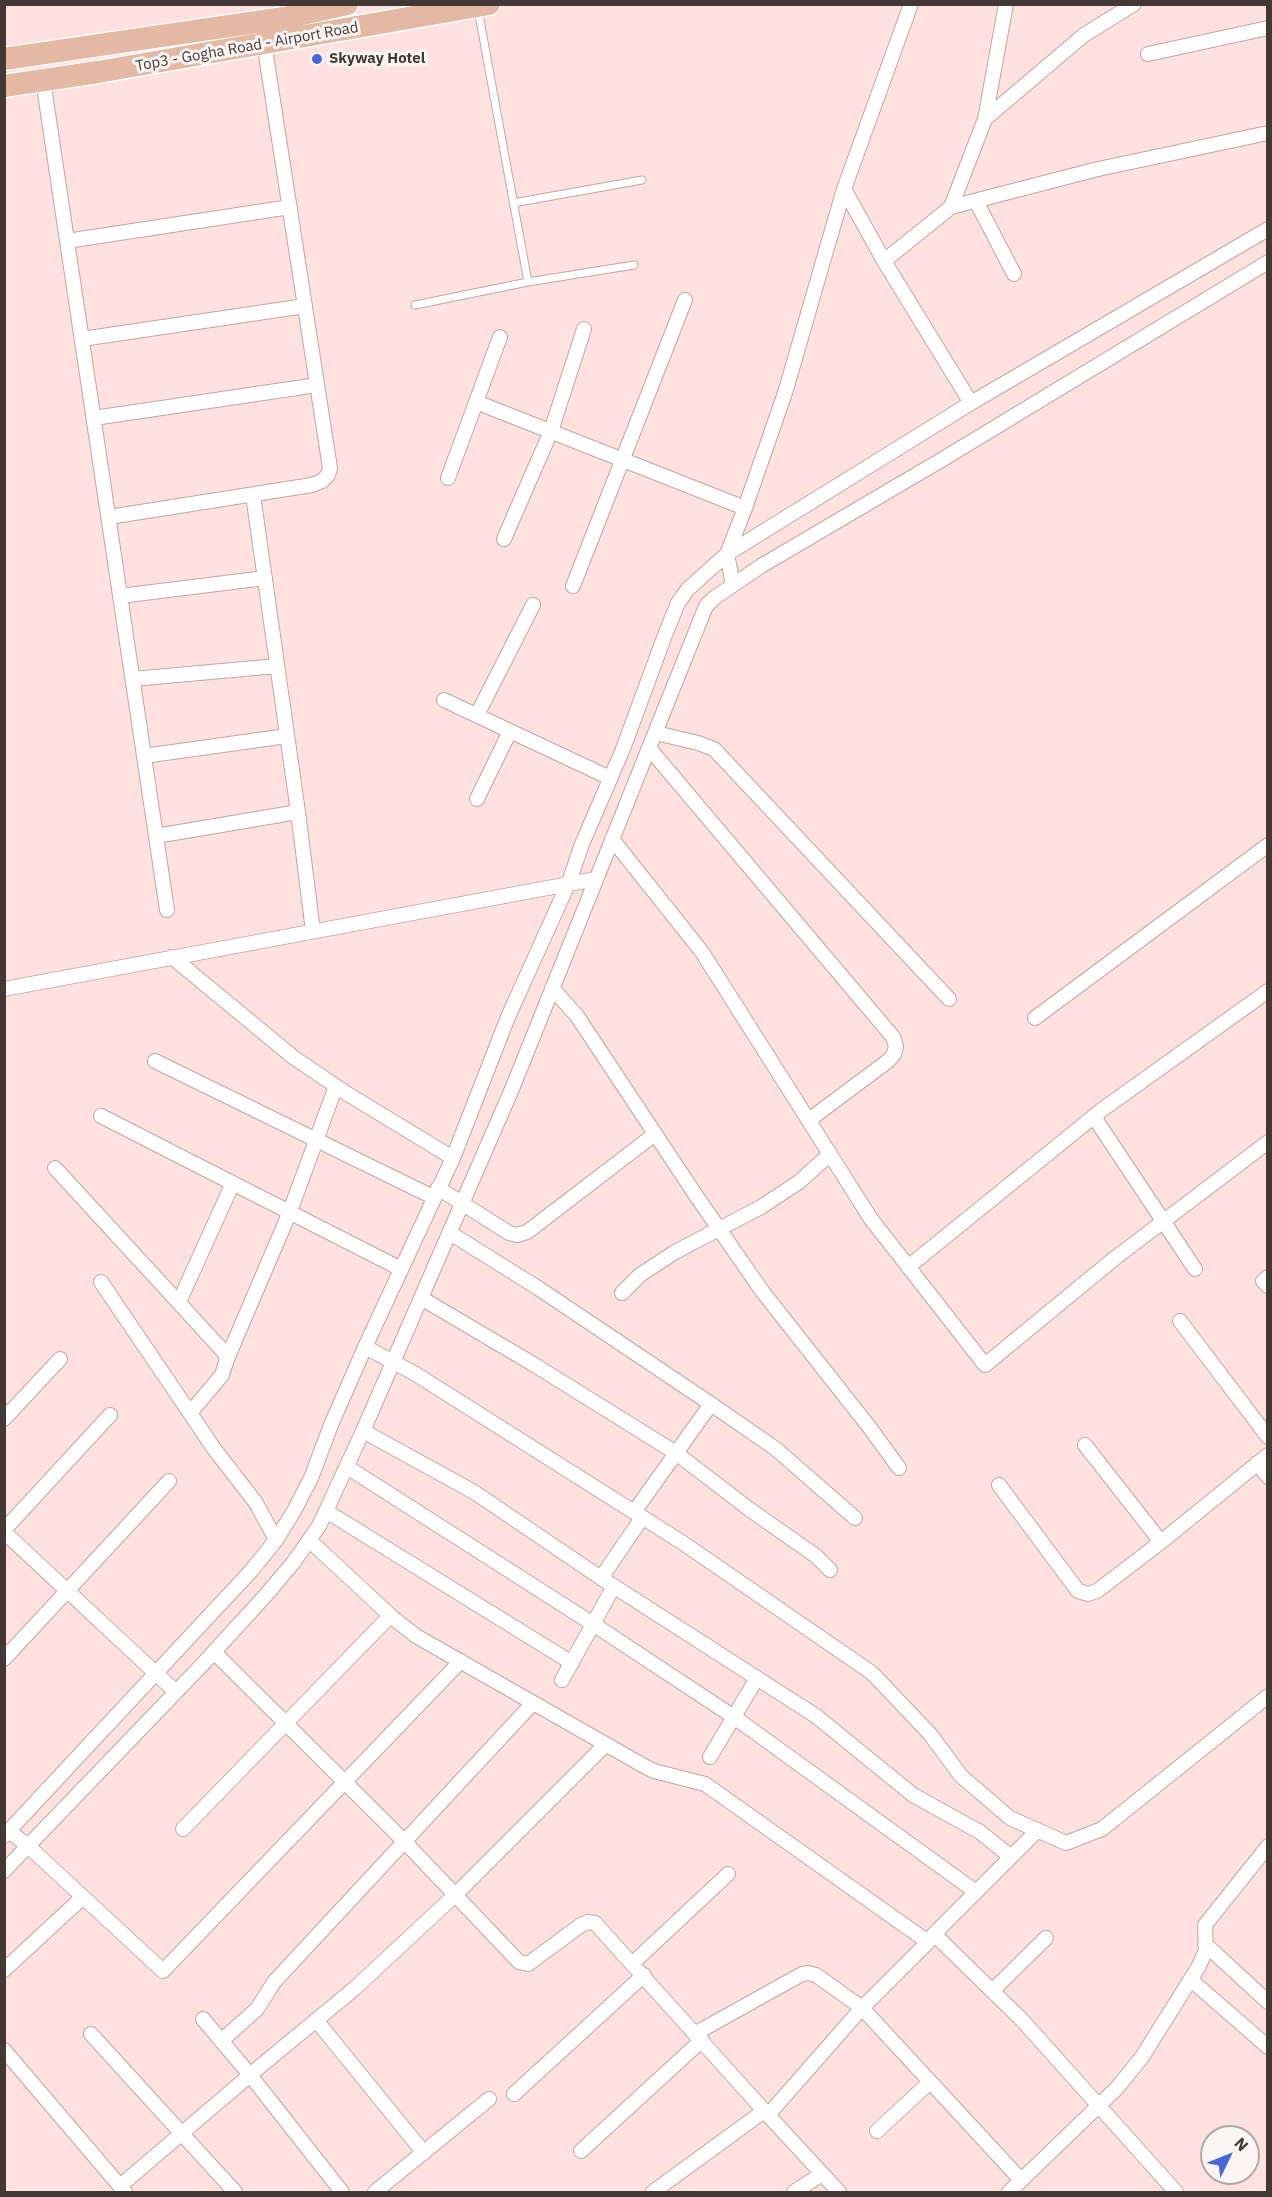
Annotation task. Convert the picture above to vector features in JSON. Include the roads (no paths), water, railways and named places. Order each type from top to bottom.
[{"type":"main road","points":[[4,59],[262,21],[282,11],[347,4]]},
{"type":"main road","name":"Top3 - Gogha Road - Airport Road","points":[[4,86],[264,44],[483,5]]},
{"type":"street","points":[[733,585],[727,554],[785,393],[844,189],[911,4]]},
{"type":"street","points":[[951,207],[985,119],[1006,4]]},
{"type":"street","points":[[985,119],[1084,34],[1134,4]]},
{"type":"street","points":[[109,518],[312,485],[322,481],[328,475],[330,468],[262,21]]},
{"type":"street","points":[[1148,54],[1268,27]]},
{"type":"street","points":[[43,80],[167,910]]},
{"type":"street","points":[[884,261],[951,207],[1098,169],[1268,133]]},
{"type":"street","points":[[844,189],[884,261],[971,403]]},
{"type":"street","points":[[976,201],[1014,274]]},
{"type":"street","points":[[67,241],[290,207]]},
{"type":"street","points":[[461,1662],[163,1971],[28,1846],[7,1834],[251,1571],[276,1540],[294,1511],[311,1478],[364,1347],[453,1158],[508,1017],[569,882],[678,603],[701,576],[727,554],[971,403],[1268,229]]},
{"type":"street","points":[[4,1871],[265,1596],[293,1563],[326,1511],[512,1089],[704,610],[714,598],[761,566],[943,459],[1268,262]]},
{"type":"street","points":[[573,586],[685,300]]},
{"type":"street","points":[[82,339],[305,306]]},
{"type":"street","points":[[504,539],[550,431],[584,329]]},
{"type":"street","points":[[448,478],[500,337]]},
{"type":"street","points":[[94,418],[317,385]]},
{"type":"street","points":[[476,402],[745,508]]},
{"type":"street","points":[[253,495],[313,931]]},
{"type":"street","points":[[120,596],[265,578]]},
{"type":"street","points":[[477,715],[533,605]]},
{"type":"street","points":[[133,679],[278,666]]},
{"type":"street","points":[[444,700],[610,778]]},
{"type":"street","points":[[477,799],[510,730]]},
{"type":"street","points":[[656,732],[707,745],[714,749],[949,999]]},
{"type":"street","points":[[144,756],[287,736]]},
{"type":"street","points":[[649,748],[893,1037],[896,1046],[894,1054],[888,1061],[809,1120]]},
{"type":"street","points":[[156,836],[298,812]]},
{"type":"street","points":[[612,839],[702,952],[871,1220],[985,1365],[1115,1257],[1268,1142]]},
{"type":"street","points":[[1035,1018],[1268,845]]},
{"type":"street","points":[[4,989],[569,882],[596,879]]},
{"type":"street","points":[[172,957],[292,1057],[453,1158]]},
{"type":"street","points":[[552,988],[578,1016],[762,1291],[899,1468]]},
{"type":"street","points":[[908,1267],[1094,1117],[1268,991]]},
{"type":"street","points":[[155,1061],[315,1139],[462,1205],[508,1233],[517,1235],[526,1232],[655,1134]]},
{"type":"street","points":[[190,1413],[222,1376],[226,1359],[289,1214],[336,1086]]},
{"type":"street","points":[[101,1116],[232,1185],[401,1269]]},
{"type":"street","points":[[1094,1117],[1196,1269]]},
{"type":"street","points":[[622,1293],[640,1275],[675,1252],[761,1207],[799,1182],[830,1154]]},
{"type":"street","points":[[55,1168],[224,1352],[226,1359]]},
{"type":"street","points":[[179,1302],[232,1185]]},
{"type":"street","points":[[450,1233],[538,1288],[776,1449],[855,1518]]},
{"type":"street","points":[[1268,1278],[1263,1281],[1268,1286]]},
{"type":"street","points":[[101,1282],[215,1450],[256,1503],[276,1540]]},
{"type":"street","points":[[421,1298],[676,1452],[749,1509],[816,1556],[830,1570]]},
{"type":"street","points":[[1180,1321],[1268,1437]]},
{"type":"street","points":[[364,1347],[414,1373],[638,1515],[872,1673],[930,1734],[961,1776],[1010,1818],[1066,1843],[1102,1829],[1268,1696]]},
{"type":"street","points":[[4,1419],[60,1359]]},
{"type":"street","points":[[601,1578],[676,1452],[711,1404]]},
{"type":"street","points":[[110,1415],[4,1531],[176,1692]]},
{"type":"street","points":[[363,1431],[474,1492],[601,1578],[816,1716],[913,1795],[980,1832],[1011,1857]]},
{"type":"street","points":[[1085,1445],[1161,1542]]},
{"type":"street","points":[[999,1485],[1078,1591],[1088,1594],[1097,1591],[1161,1542],[1262,1459],[1268,1477]]},
{"type":"street","points":[[347,1467],[594,1624],[734,1718],[976,1892]]},
{"type":"street","points":[[4,1659],[169,1481]]},
{"type":"street","points":[[326,1511],[572,1663]]},
{"type":"street","points":[[309,1540],[390,1616],[416,1636],[654,1771],[705,1784],[931,1938],[1022,2020],[1176,2193]]},
{"type":"street","points":[[562,1680],[614,1586]]},
{"type":"street","points":[[183,1829],[390,1616]]},
{"type":"street","points":[[214,1652],[404,1840],[454,1896],[523,1964],[528,1964],[581,1925],[588,1922],[595,1923],[602,1928],[839,2193]]},
{"type":"street","points":[[710,1757],[757,1678]]},
{"type":"street","points":[[221,2041],[257,2009],[274,1982],[533,1703]]},
{"type":"street","points":[[4,2050],[123,2189],[182,2133],[354,1989],[454,1896],[606,1744]]},
{"type":"street","points":[[653,2193],[766,2113],[862,2008],[1038,1830]]},
{"type":"street","points":[[1009,2193],[1117,2088],[1142,2057],[1191,1980],[1206,1950],[1205,1925],[1268,1846]]},
{"type":"street","points":[[633,1963],[728,1874]]},
{"type":"street","points":[[4,1970],[83,1897]]},
{"type":"street","points":[[992,1991],[1046,1938]]},
{"type":"street","points":[[1205,1944],[1268,2002]]},
{"type":"street","points":[[581,2151],[699,2037],[802,1974],[808,1973],[816,1975],[862,2008],[1021,2180]]},
{"type":"street","points":[[514,2094],[644,1975]]},
{"type":"street","points":[[1191,1980],[1268,2047]]},
{"type":"street","points":[[203,2019],[342,2193]]},
{"type":"street","points":[[316,2020],[424,2152]]},
{"type":"street","points":[[92,2034],[235,2193]]},
{"type":"street","points":[[877,2131],[930,2082]]},
{"type":"street","points":[[375,2193],[489,2099]]},
{"type":"street","points":[[794,2193],[822,2174]]},
{"type":"lane","points":[[483,5],[513,203],[528,282]]},
{"type":"lane","points":[[513,203],[642,180]]},
{"type":"lane","points":[[415,305],[528,282],[634,265]]},
{"type":"place","name":"Skyway Hotel","points":[[317,59]]}]
